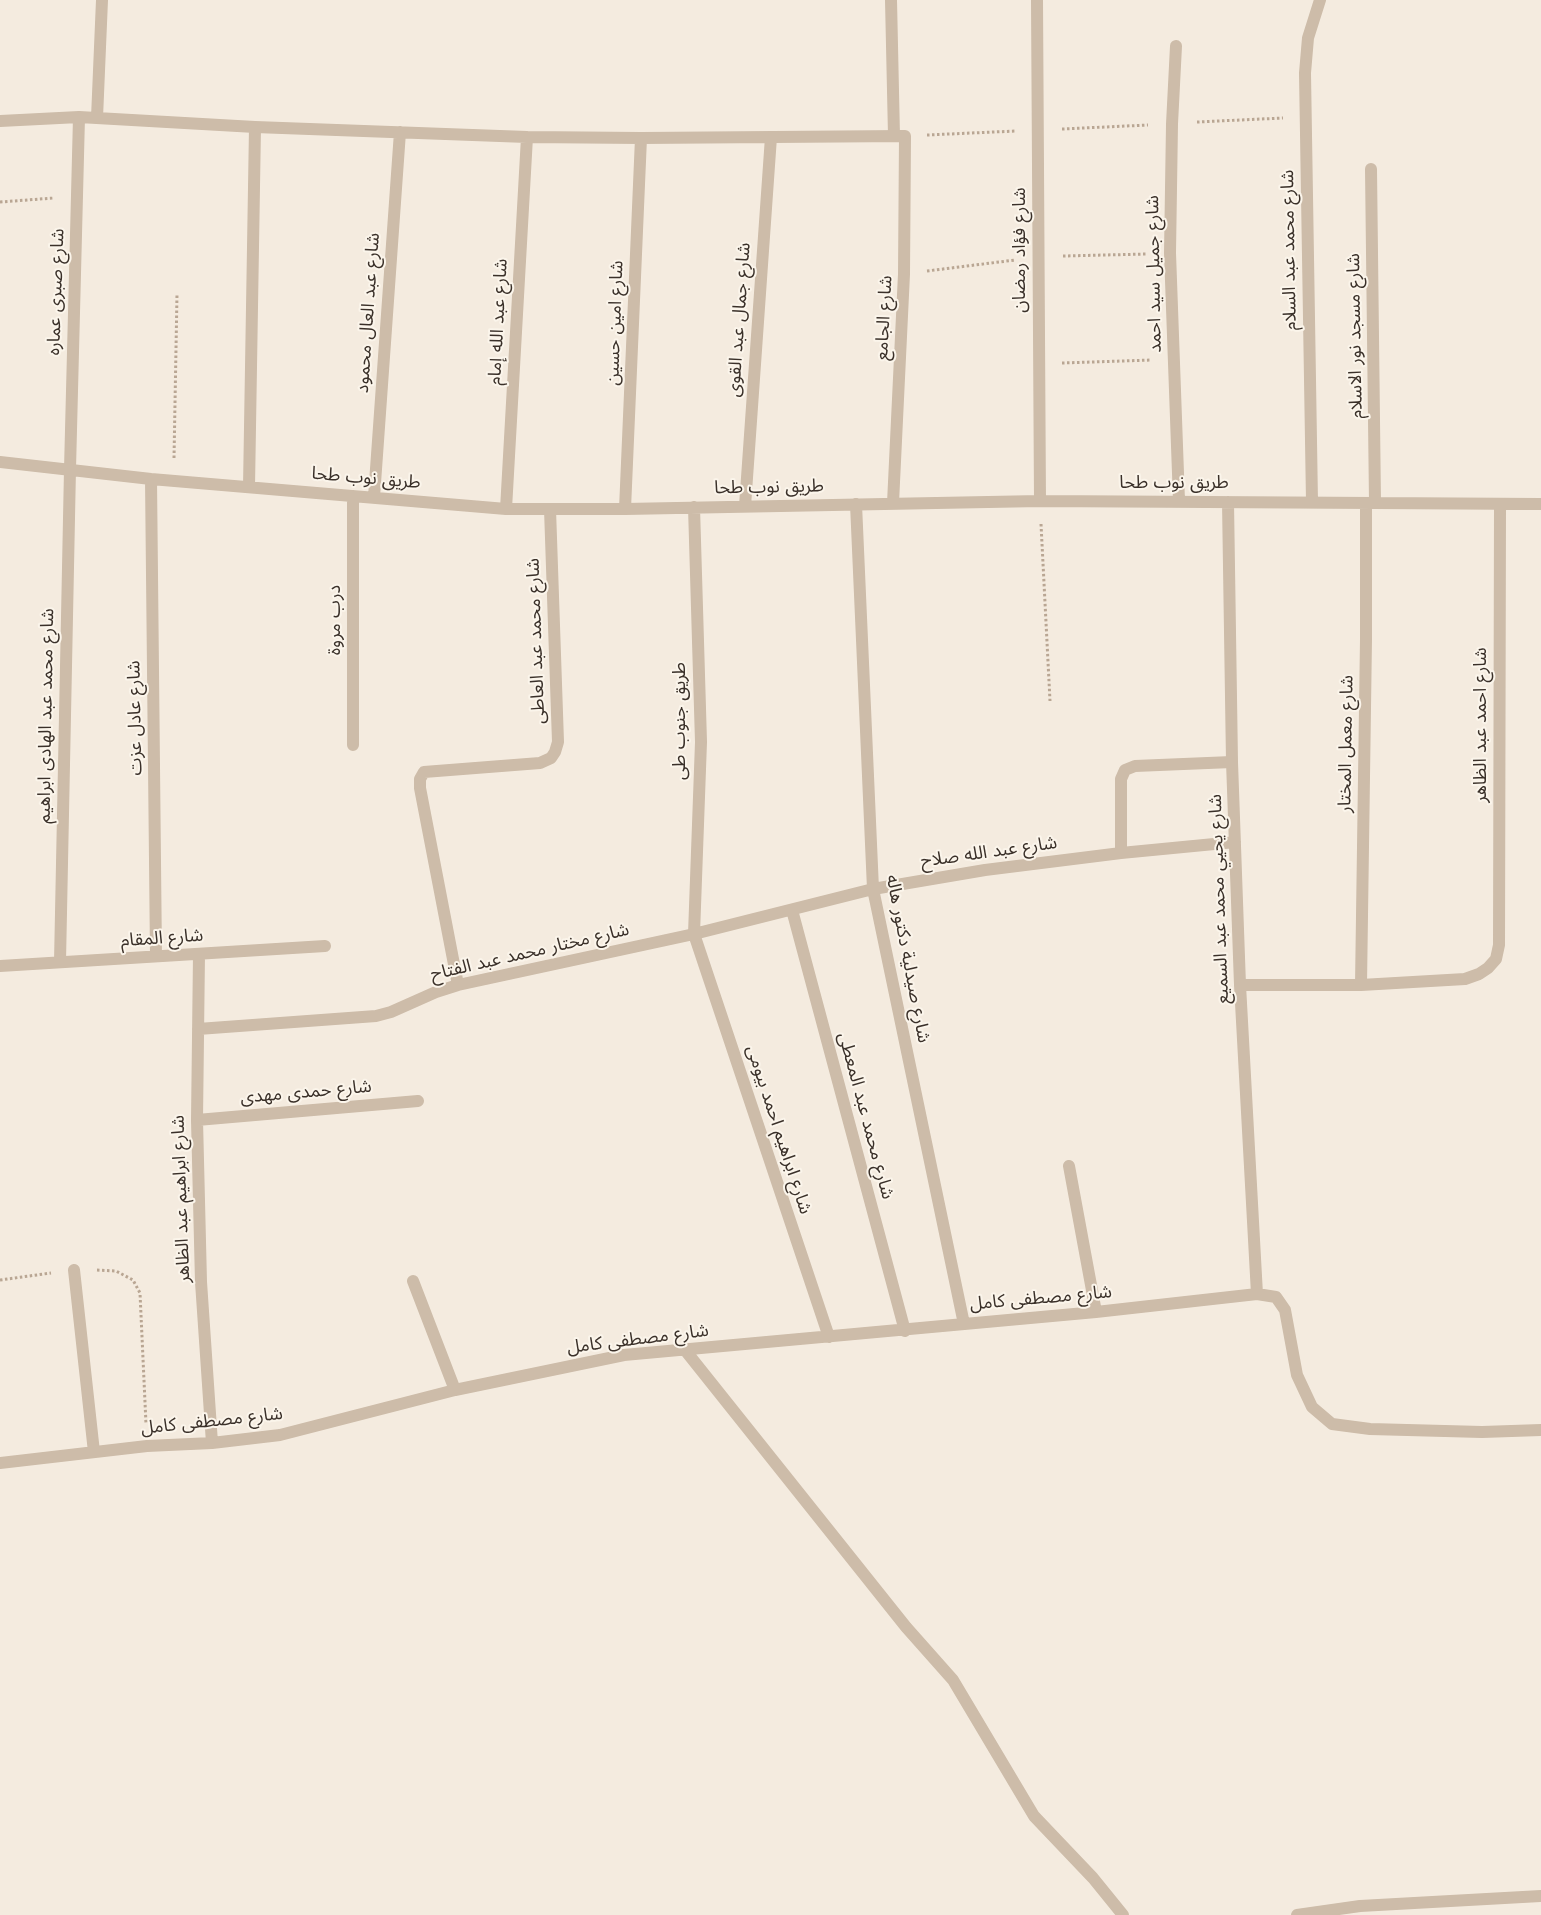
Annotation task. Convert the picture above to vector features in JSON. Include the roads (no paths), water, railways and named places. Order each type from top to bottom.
[{"type":"street","points":[[97,118],[102,0]]},
{"type":"street","name":"شارع الجامع","points":[[891,0],[900,136],[904,274],[893,503]]},
{"type":"street","name":"شارع فؤاد رمضان","points":[[1036,0],[1040,500]]},
{"type":"street","name":"شارع محمد عبد السلام","points":[[1312,502],[1305,73],[1308,38],[1320,0]]},
{"type":"street","name":"شارع جميل سيد احمد","points":[[1176,46],[1172,124],[1170,253],[1179,501]]},
{"type":"street","points":[[0,121],[79,116],[255,127],[527,137],[900,136]]},
{"type":"street","name":"شارع صبرى عماره","points":[[70,469],[79,116]]},
{"type":"street","points":[[250,487],[255,127]]},
{"type":"street","name":"شارع عبد العال محمود","points":[[374,497],[400,132]]},
{"type":"street","name":"شارع عبد الله إمام","points":[[506,509],[527,137]]},
{"type":"street","name":"شارع جمال عبد القوى","points":[[745,506],[771,137]]},
{"type":"street","name":"شارع امين حسين","points":[[625,509],[642,138]]},
{"type":"street","name":"شارع مسجد نور الاسلام","points":[[1371,169],[1371,503]]},
{"type":"street","name":"طريق نوب طحا","points":[[0,462],[151,479],[506,509],[625,509],[1040,500],[1541,504]]},
{"type":"street","name":"شارع محمد عبد الهادى ابراهيم","points":[[60,962],[70,469]]},
{"type":"street","name":"شارع عادل عزت","points":[[151,479],[156,956]]},
{"type":"street","name":"درب مروة","points":[[353,496],[353,745]]},
{"type":"street","name":"شارع يحيي محمد عبد السميع","points":[[1228,502],[1232,762],[1240,985],[1257,1294]]},
{"type":"street","name":"شارع معمل المختار","points":[[1361,985],[1366,639],[1371,503]]},
{"type":"street","name":"شارع صيدلية دكتور هاله","points":[[856,504],[873,889],[964,1324]]},
{"type":"street","name":"شارع احمد عبد الظاهر","points":[[1361,985],[1464,979],[1479,974],[1496,959],[1499,945],[1500,505]]},
{"type":"street","name":"طريق جنوب طى","points":[[694,507],[701,742],[694,934]]},
{"type":"street","name":"شارع محمد عبد العاطى","points":[[458,985],[420,788],[420,779],[424,772],[540,763],[551,758],[555,752],[558,742],[550,509]]},
{"type":"street","points":[[1121,853],[1122,779],[1125,770],[1135,766],[1232,762]]},
{"type":"street","name":"شارع عبد الله صلاح","points":[[694,934],[873,889],[985,870],[1121,853],[1235,842]]},
{"type":"street","name":"شارع محمد عبد المعطى","points":[[792,910],[905,1331]]},
{"type":"street","name":"شارع مختار محمد عبد الفتاح","points":[[198,1029],[376,1016],[391,1012],[422,997],[458,985],[694,934]]},
{"type":"street","name":"شارع ابراهيم احمد بيومى","points":[[694,934],[829,1337]]},
{"type":"street","name":"شارع المقام","points":[[0,966],[325,946]]},
{"type":"street","name":"شارع ابراهيم عبد الظاهر","points":[[199,954],[197,1120],[201,1282],[212,1443]]},
{"type":"street","points":[[1240,985],[1361,985]]},
{"type":"street","name":"شارع حمدى مهدى","points":[[197,1120],[418,1102]]},
{"type":"street","points":[[1069,1166],[1096,1312]]},
{"type":"street","points":[[74,1270],[94,1452]]},
{"type":"street","points":[[413,1281],[455,1390]]},
{"type":"street","points":[[1257,1294],[1276,1296],[1286,1310],[1298,1375],[1312,1407],[1332,1424],[1370,1429],[1398,1430],[1482,1432],[1541,1430]]},
{"type":"street","name":"شارع مصطفى كامل","points":[[0,1463],[147,1446],[212,1443],[280,1435],[455,1390],[624,1355],[905,1331],[1257,1294]]},
{"type":"street","points":[[685,1350],[906,1627],[953,1680],[1034,1816],[1093,1878],[1123,1915]]},
{"type":"street","points":[[1298,1915],[1360,1906],[1541,1896]]}]
